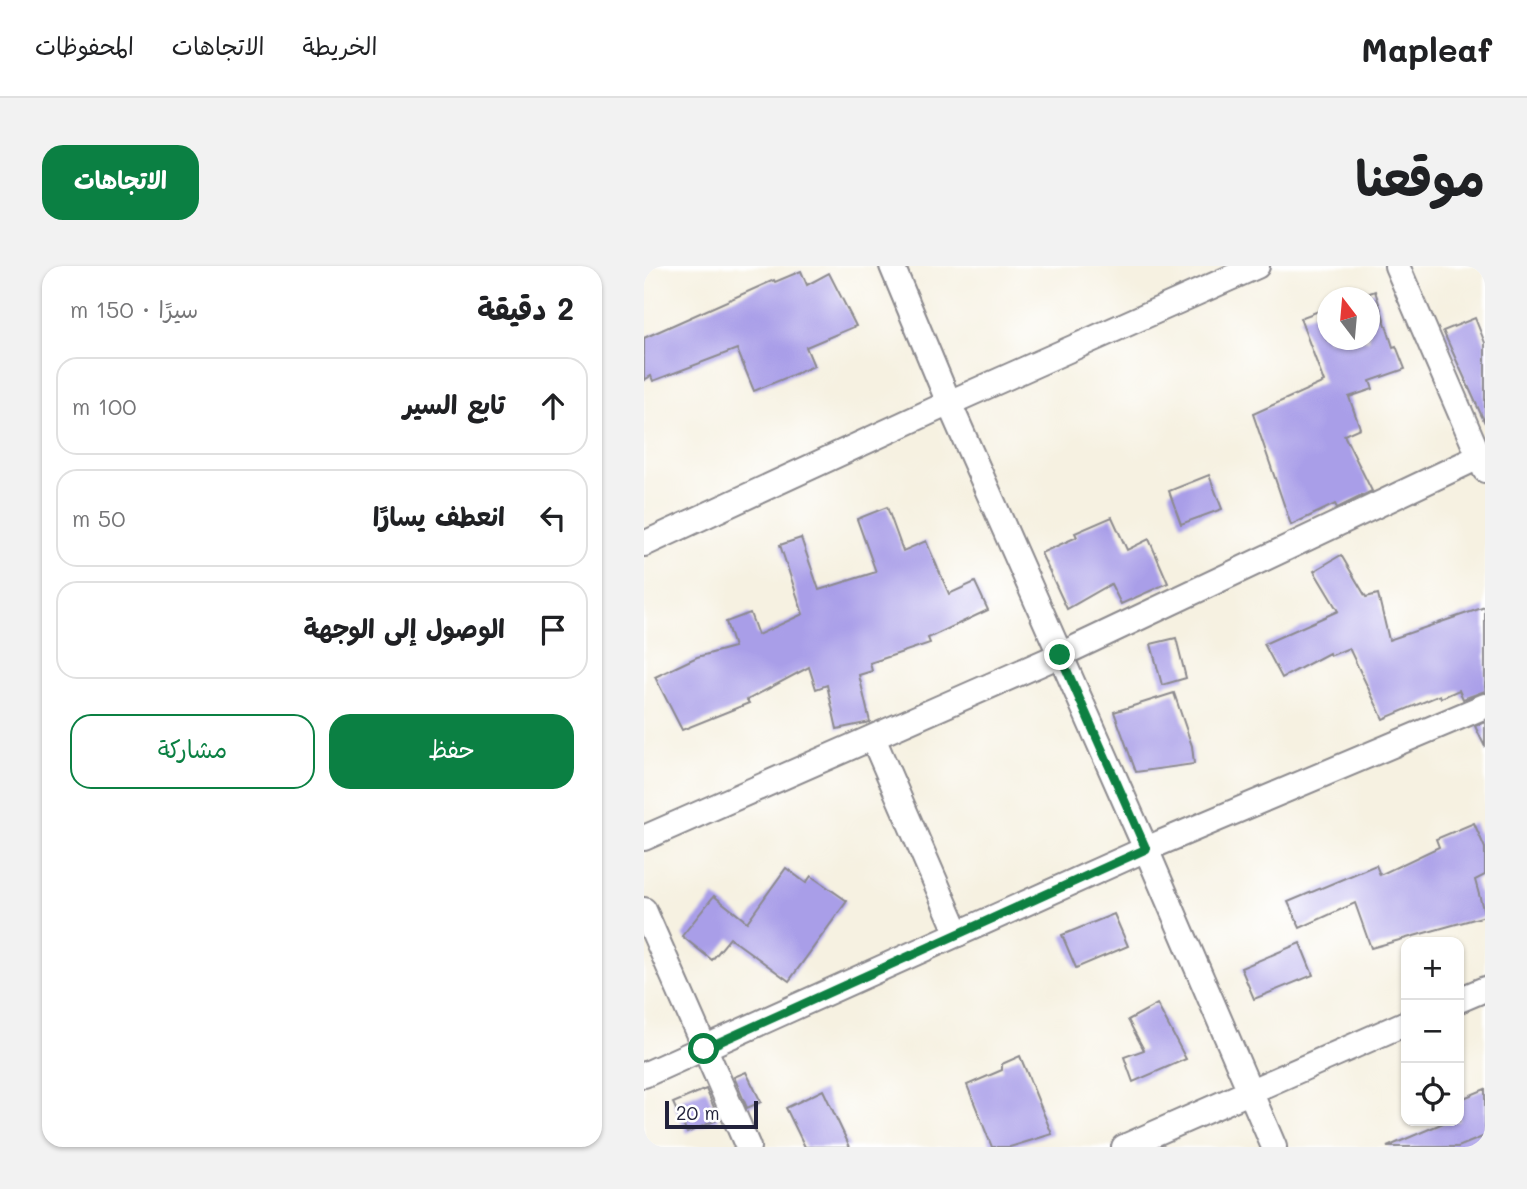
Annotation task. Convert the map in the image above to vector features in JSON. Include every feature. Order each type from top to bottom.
[{"type":"street","points":[[892,266],[948,403],[1146,849],[1274,1147]]},
{"type":"street","points":[[644,544],[948,403],[1257,266]]},
{"type":"street","points":[[644,838],[1060,655],[1483,460],[1397,266]]},
{"type":"street","points":[[644,1075],[1146,849],[1485,706]]},
{"type":"street","points":[[873,738],[958,934]]},
{"type":"street","points":[[644,910],[748,1147]]},
{"type":"street","points":[[1464,998],[1485,989]]},
{"type":"street","points":[[1124,1147],[1401,1025]]},
{"type":"building","points":[[801,271],[807,285],[829,273],[856,326],[806,347],[814,366],[754,391],[737,349],[653,381],[651,376],[644,380],[644,338],[774,280],[775,282]]},
{"type":"building","points":[[1380,307],[1393,347],[1396,346],[1405,369],[1370,381],[1373,389],[1349,397],[1360,428],[1344,435],[1372,491],[1337,508],[1335,504],[1291,525],[1253,414],[1324,382],[1300,318],[1317,312],[1317,350],[1380,350]]},
{"type":"building","points":[[1475,318],[1485,343],[1485,423],[1443,331]]},
{"type":"building","points":[[1209,475],[1222,509],[1181,524],[1169,491]]},
{"type":"building","points":[[887,507],[903,551],[926,541],[949,594],[975,582],[988,610],[928,638],[930,643],[870,663],[872,671],[859,675],[870,722],[837,729],[827,685],[816,689],[809,667],[747,700],[749,703],[682,730],[655,677],[697,657],[734,647],[726,622],[750,613],[758,635],[803,614],[780,545],[801,538],[819,590],[876,572],[857,519]]},
{"type":"building","points":[[1112,517],[1127,550],[1149,539],[1168,583],[1121,604],[1111,584],[1067,609],[1041,553],[1077,537],[1075,533]]},
{"type":"building","points":[[1341,555],[1366,597],[1378,594],[1389,640],[1485,607],[1485,691],[1463,699],[1459,690],[1441,698],[1440,695],[1383,719],[1349,648],[1330,656],[1329,653],[1282,678],[1264,644],[1338,611],[1314,571]]},
{"type":"building","points":[[1176,638],[1186,678],[1162,685],[1151,644]]},
{"type":"building","points":[[1174,693],[1192,746],[1194,764],[1136,772],[1114,712]]},
{"type":"building","points":[[1485,722],[1485,747],[1475,726]]},
{"type":"building","points":[[1474,823],[1485,848],[1485,875],[1475,880],[1485,916],[1410,937],[1401,937],[1401,940],[1371,948],[1355,903],[1300,928],[1288,902],[1376,865],[1380,875],[1439,847],[1436,839]]},
{"type":"building","points":[[786,868],[806,883],[811,876],[847,901],[789,981],[730,938],[712,960],[682,936],[714,896],[747,922]]},
{"type":"building","points":[[1114,914],[1128,946],[1076,968],[1062,935]]},
{"type":"building","points":[[1300,943],[1313,975],[1254,999],[1241,968]]},
{"type":"building","points":[[1157,1004],[1186,1059],[1133,1082],[1124,1057],[1144,1050],[1128,1020]]},
{"type":"building","points":[[1020,1056],[1052,1134],[1010,1147],[992,1147],[967,1085],[1002,1070],[1002,1064]]},
{"type":"building","points":[[746,1072],[761,1102],[747,1108],[734,1077]]},
{"type":"building","points":[[706,1089],[719,1119],[687,1133],[673,1103]]},
{"type":"building","points":[[1485,1089],[1485,1136],[1458,1147],[1387,1147],[1436,1126],[1464,1126],[1464,1098]]},
{"type":"building","points":[[823,1090],[850,1147],[805,1147],[786,1108]]},
{"type":"route","points":[[704,1049],[1146,849],[1060,655]]}]
